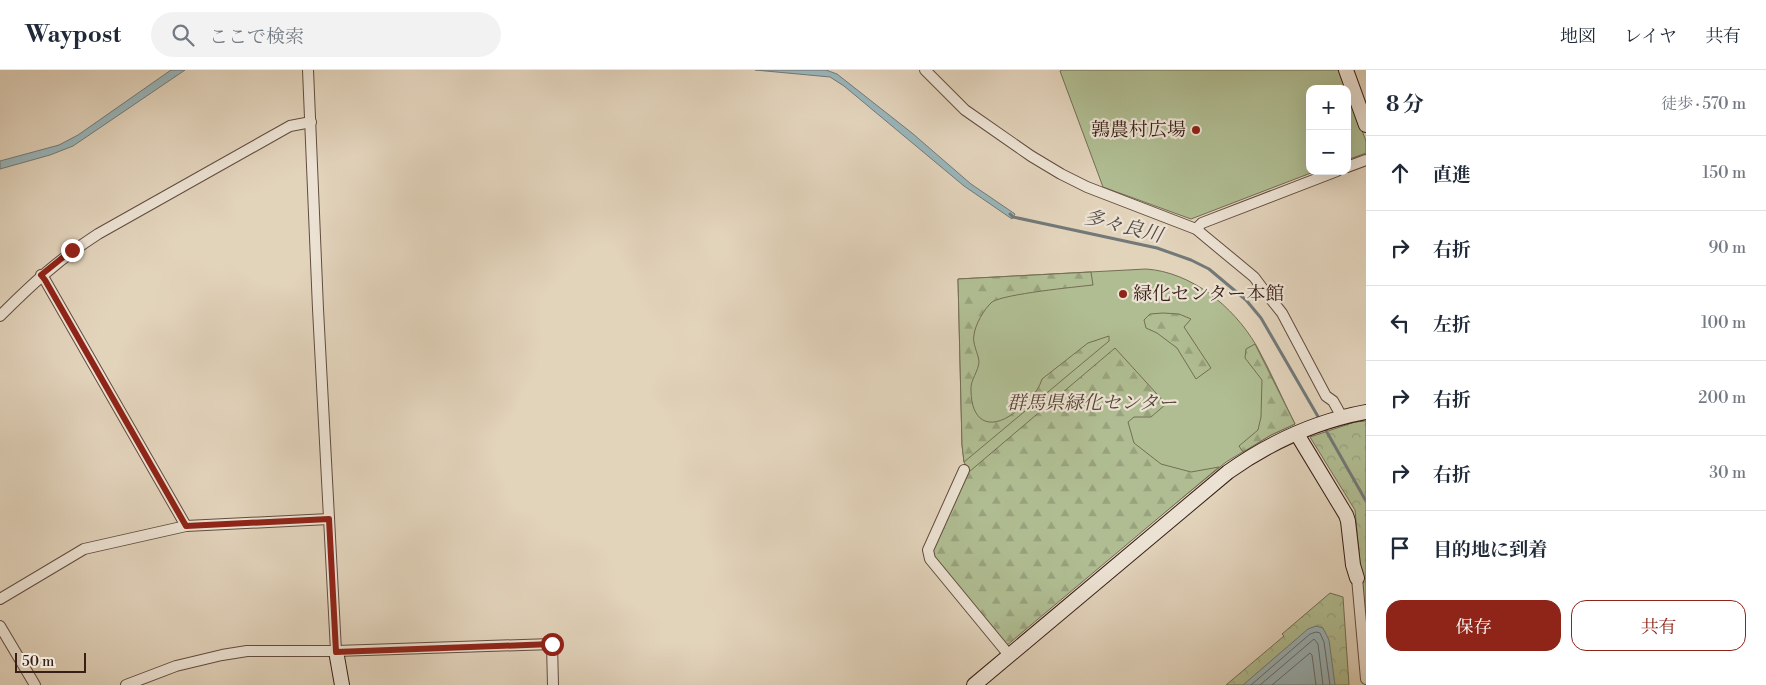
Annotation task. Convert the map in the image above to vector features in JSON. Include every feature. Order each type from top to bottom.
[{"type":"street","points":[[308,70],[336,652],[342,685]]},
{"type":"street","points":[[925,70],[966,110],[1031,156],[1087,187],[1196,229],[1254,277],[1282,313],[1326,396],[1333,401],[1339,418]]},
{"type":"street","points":[[1346,70],[1366,124]]},
{"type":"street","points":[[0,316],[41,275],[98,234],[290,126],[311,122]]},
{"type":"street","points":[[1351,166],[1366,160]]},
{"type":"street","points":[[1196,229],[1202,223],[1327,175]]},
{"type":"street","points":[[41,275],[186,526]]},
{"type":"street","points":[[974,685],[1228,472],[1260,451],[1302,432],[1339,418],[1366,412]]},
{"type":"street","points":[[1302,432],[1348,521],[1353,566],[1357,578],[1366,679]]},
{"type":"street","points":[[964,470],[928,550],[930,559],[1009,655]]},
{"type":"street","points":[[0,599],[84,550],[186,526],[329,519]]},
{"type":"street","points":[[0,626],[35,685]]},
{"type":"street","points":[[126,685],[176,666],[238,652],[336,652],[552,644],[553,685]]},
{"type":"green space","name":"鶉農村広場","points":[[1340,70],[1346,85],[1306,85],[1306,175],[1191,219],[1103,187],[1060,71]]},
{"type":"green space","points":[[1351,102],[1366,141],[1366,153],[1351,159]]},
{"type":"green space","name":"群馬県緑化センター","points":[[1146,269],[1163,272],[1195,284],[1223,305],[1235,317],[1256,345],[1295,424],[1271,435],[1226,462],[1126,544],[963,477],[969,472],[964,462],[962,445],[958,279]]},
{"type":"green space","points":[[1091,272],[1093,285],[1010,296],[992,302],[983,313],[974,335],[979,361],[971,390],[974,409],[983,420],[989,422],[1005,419],[1018,410],[1034,394],[1042,379],[1088,343],[1109,336],[1109,341],[964,462],[958,279]]},
{"type":"green space","points":[[1150,314],[1179,314],[1191,319],[1184,327],[1211,368],[1196,379],[1177,348],[1157,333],[1146,328],[1144,320]]},
{"type":"green space","points":[[1255,344],[1295,424],[1271,435],[1243,452],[1239,446],[1258,430],[1261,417],[1262,380],[1245,358],[1246,349]]},
{"type":"green space","points":[[1115,348],[1166,404],[1151,417],[1134,417],[1128,422],[1134,443],[1161,464],[1191,472],[1219,467],[1006,646],[934,557],[932,551],[963,477]]},
{"type":"green space","points":[[1366,421],[1366,629],[1355,510],[1310,437],[1355,422]]},
{"type":"green space","points":[[1330,593],[1343,597],[1349,685],[1226,685],[1284,636],[1282,634]]},
{"type":"water","points":[[171,70],[185,70],[73,146],[50,155],[0,169],[0,161],[59,145],[78,135]]},
{"type":"water","points":[[755,70],[826,70],[837,74],[912,133],[971,184],[1015,214],[1012,219],[964,186],[844,86],[830,77]]},
{"type":"water","points":[[1316,626],[1323,628],[1329,640],[1335,685],[1243,685],[1308,629]]},
{"type":"waterway","name":"多々良川","points":[[1010,214],[1013,217],[1157,248],[1191,260],[1209,269],[1246,300],[1261,318],[1320,420]]},
{"type":"waterway","name":"多々良川","points":[[1324,427],[1366,501]]},
{"type":"place","name":"鶉農村広場","points":[[1196,130]]},
{"type":"place","name":"緑化センター本館","points":[[1123,294]]},
{"type":"route","points":[[72,250],[41,275],[186,526],[329,519],[336,652],[552,644]]}]
